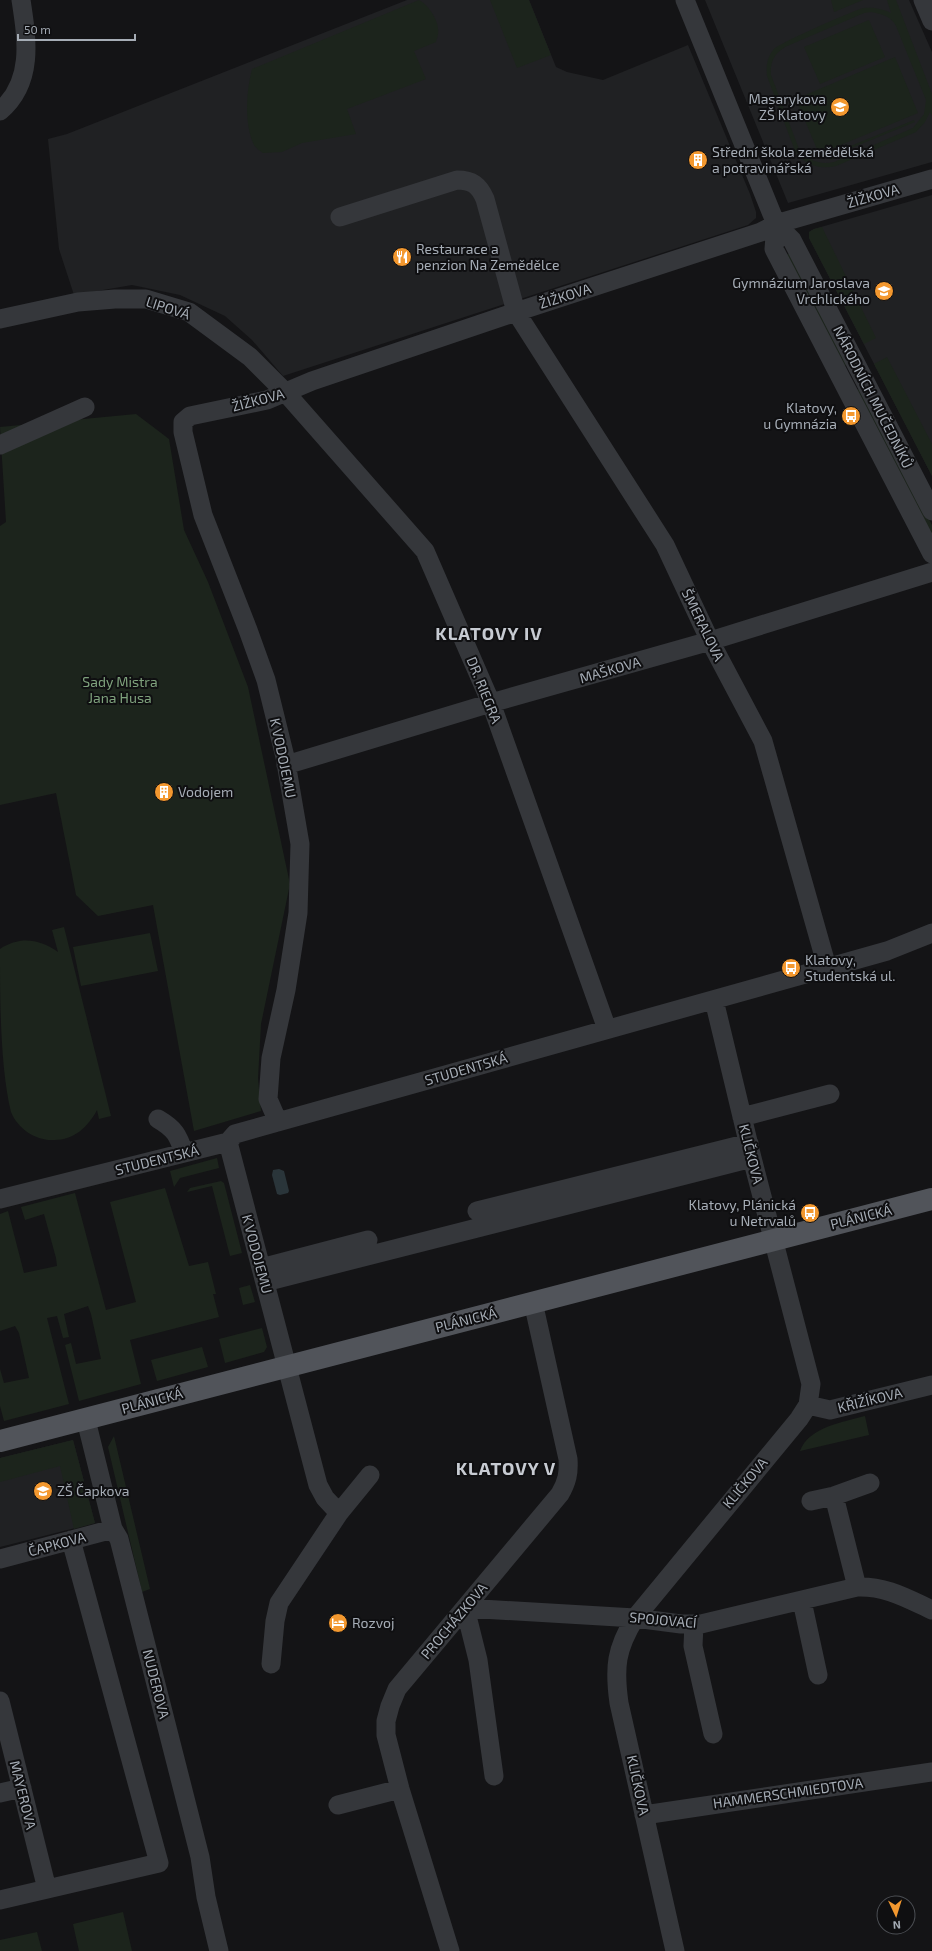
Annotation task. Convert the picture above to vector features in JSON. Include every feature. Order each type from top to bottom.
[{"type":"main road","name":"PLÁNICKÁ","points":[[0,1441],[86,1420],[287,1366],[932,1199]]},
{"type":"street","points":[[0,111],[8,104],[17,91],[24,72],[27,54],[21,0]]},
{"type":"street","name":"NÁRODNÍCH MUČEDNÍKŮ","points":[[685,0],[776,224],[792,240],[932,511]]},
{"type":"street","points":[[923,0],[932,21]]},
{"type":"street","name":"ŽIŽKOVA","points":[[198,414],[250,405],[286,393],[312,381],[516,312],[761,232],[776,224],[932,179]]},
{"type":"street","name":"ŠMERALOVA","points":[[340,217],[457,180],[472,182],[480,189],[485,199],[516,312],[665,545],[710,641],[763,741],[827,967]]},
{"type":"street","name":"NÁRODNÍCH MUČEDNÍKŮ","points":[[776,224],[774,249],[932,554]]},
{"type":"street","name":"LIPOVÁ","points":[[0,319],[78,302],[115,299],[146,299],[190,312],[250,358],[286,393]]},
{"type":"street","points":[[845,386],[863,377]]},
{"type":"street","name":"DR. RIEGRA","points":[[286,393],[425,551],[491,703],[606,1029]]},
{"type":"street","points":[[0,445],[85,407]]},
{"type":"street","name":"K VODOJEMU","points":[[198,414],[190,416],[183,422],[183,432],[190,470],[202,515],[248,630],[266,680],[286,765],[300,844],[298,913],[286,990],[271,1058],[268,1098],[278,1122]]},
{"type":"street","name":"MAŠKOVA","points":[[286,765],[491,703],[710,641],[932,572]]},
{"type":"street","name":"STUDENTSKÁ","points":[[0,1199],[228,1142],[235,1134],[827,967],[886,952],[932,933]]},
{"type":"street","name":"KLIČKOVA","points":[[675,1951],[644,1815],[616,1680],[618,1657],[623,1637],[634,1618],[799,1419],[808,1405],[812,1384],[750,1151],[714,1000]]},
{"type":"street","points":[[742,1117],[830,1094]]},
{"type":"street","points":[[158,1119],[170,1126],[178,1134],[184,1153]]},
{"type":"street","name":"K VODOJEMU","points":[[228,1142],[287,1366]]},
{"type":"street","points":[[477,1211],[750,1151]]},
{"type":"street","points":[[263,1275],[750,1151]]},
{"type":"street","points":[[263,1275],[368,1240]]},
{"type":"street","name":"PROCHÁZKOVA","points":[[450,1951],[400,1789],[386,1735],[390,1706],[397,1689],[560,1494],[568,1477],[568,1459],[533,1302]]},
{"type":"street","points":[[287,1366],[318,1485],[325,1498],[338,1513]]},
{"type":"street","name":"KŘIŽÍKOVA","points":[[808,1405],[830,1410],[932,1385]]},
{"type":"street","name":"NUDEROVA","points":[[86,1420],[113,1529],[119,1539],[200,1857],[206,1897],[219,1951]]},
{"type":"street","points":[[271,1664],[274,1621],[279,1603],[338,1513],[370,1475]]},
{"type":"street","points":[[811,1501],[834,1496],[870,1483]]},
{"type":"street","points":[[834,1496],[857,1587]]},
{"type":"street","name":"ČAPKOVA","points":[[0,1559],[113,1529]]},
{"type":"street","points":[[0,1900],[159,1863],[71,1540]]},
{"type":"street","name":"SPOJOVACÍ","points":[[464,1608],[634,1618],[681,1624],[700,1624],[857,1587],[872,1586],[887,1589],[932,1610]]},
{"type":"street","points":[[802,1600],[818,1675]]},
{"type":"street","points":[[464,1608],[478,1660],[494,1776]]},
{"type":"street","points":[[694,1624],[693,1646],[713,1734]]},
{"type":"street","name":"MAYEROVA","points":[[0,1701],[47,1889]]},
{"type":"street","points":[[0,1793],[20,1781],[1,1766]]},
{"type":"street","name":"HAMMERSCHMIEDTOVA","points":[[644,1815],[932,1772]]},
{"type":"street","points":[[338,1805],[400,1789]]},
{"type":"shaded area","points":[[407,0],[529,0],[556,67],[567,72],[603,80],[688,45],[750,194],[756,212],[756,218],[748,225],[283,376],[252,340],[225,316],[180,295],[132,285],[74,295],[59,249],[48,139],[67,134]]},
{"type":"shaded area","name":"Masarykova ZŠ Klatovy","points":[[705,0],[909,0],[932,52],[932,162],[788,203]]},
{"type":"shaded area","name":"Gymnázium Jaroslava Vrchlického","points":[[932,195],[932,476],[809,238],[809,232],[814,229]]},
{"type":"shaded area","points":[[279,1169],[284,1171],[289,1191],[288,1193],[280,1195],[277,1194],[272,1175],[273,1170]]},
{"type":"shaded area","name":"ZŠ Čapkova","points":[[73,1440],[95,1523],[0,1547],[0,1458]]},
{"type":"green space","points":[[419,0],[432,12],[438,25],[438,36],[436,42],[414,51],[426,79],[347,109],[356,134],[302,143],[282,152],[263,153],[254,145],[247,117],[248,87],[252,69]]},
{"type":"green space","points":[[490,0],[529,0],[551,55],[517,68]]},
{"type":"green space","points":[[831,0],[863,0],[834,12]]},
{"type":"green space","points":[[887,0],[896,0],[932,94],[932,116],[930,112],[925,122],[916,132],[836,166],[818,167],[808,163],[795,151],[767,76],[768,58],[774,49],[789,40],[858,10],[864,8],[875,8],[891,13]],"holes":[[[871,12],[889,18],[896,26],[926,100],[924,114],[913,128],[834,162],[824,163],[815,161],[806,157],[799,149],[771,75],[772,62],[778,52],[785,47],[864,13]]]},
{"type":"green space","points":[[869,20],[885,57],[820,84],[804,47]]},
{"type":"green space","points":[[895,57],[918,113],[819,154],[796,99]]},
{"type":"green space","points":[[914,120],[915,122],[849,149],[850,152],[830,160],[827,152],[847,144],[848,147]]},
{"type":"green space","points":[[822,227],[876,338],[864,344],[809,238],[809,232]]},
{"type":"green space","points":[[790,254],[848,364],[843,367],[786,255]]},
{"type":"green space","points":[[887,357],[932,444],[932,476],[874,364]]},
{"type":"green space","points":[[857,390],[862,390],[932,525],[932,539]]},
{"type":"green space","name":"Sady Mistra Jana Husa","points":[[136,414],[169,439],[184,530],[208,582],[248,687],[290,884],[261,1024],[258,1078],[261,1111],[194,1131],[153,905],[98,916],[76,895],[56,793],[0,805],[0,526],[6,522],[0,427]]},
{"type":"green space","points":[[64,927],[111,1116],[99,1119],[97,1110],[85,1127],[74,1135],[68,1138],[47,1140],[28,1133],[18,1124],[11,1112],[7,1094],[3,1054],[0,949],[15,942],[29,941],[44,944],[58,952],[52,930]]},
{"type":"green space","points":[[150,933],[158,971],[81,986],[73,947]]},
{"type":"green space","points":[[217,1158],[219,1168],[180,1178],[174,1187],[170,1171]]},
{"type":"green space","points":[[221,1181],[224,1183],[242,1253],[230,1256],[212,1186],[187,1192],[190,1188]]},
{"type":"green space","points":[[165,1188],[189,1266],[208,1262],[216,1294],[213,1294],[219,1317],[130,1340],[141,1384],[79,1401],[65,1345],[71,1343],[76,1364],[101,1359],[88,1306],[64,1314],[69,1337],[63,1338],[57,1316],[47,1318],[69,1404],[4,1421],[0,1406],[0,1369],[4,1383],[29,1378],[19,1333],[15,1326],[0,1331],[0,1214],[8,1211],[24,1273],[57,1266],[44,1214],[25,1220],[21,1207],[75,1193],[106,1310],[136,1302],[110,1202]]},
{"type":"green space","points":[[250,1285],[255,1302],[243,1305],[239,1288]]},
{"type":"green space","points":[[262,1328],[267,1347],[264,1352],[225,1363],[219,1339]]},
{"type":"green space","points":[[202,1347],[208,1367],[157,1381],[151,1360]]},
{"type":"green space","points":[[865,1416],[869,1435],[800,1451],[804,1443],[819,1431],[837,1423]]},
{"type":"green space","points":[[114,1436],[150,1589],[142,1592],[108,1447]]},
{"type":"green space","points":[[73,1440],[95,1523],[74,1529],[60,1466],[0,1482],[0,1458]]},
{"type":"green space","points":[[123,1912],[132,1951],[79,1951],[73,1924]]},
{"type":"green space","points":[[37,1932],[42,1951],[0,1951],[0,1940]]},
{"type":"place","name":"Masarykova ZŠ Klatovy","points":[[840,107]]},
{"type":"place","name":"Střední škola zemědělská a potravinářská","points":[[698,160]]},
{"type":"place","name":"Restaurace a penzion Na Zemědělce","points":[[402,257]]},
{"type":"place","name":"Gymnázium Jaroslava Vrchlického","points":[[884,291]]},
{"type":"place","name":"Klatovy, u Gymnázia","points":[[851,416]]},
{"type":"place","name":"Vodojem","points":[[164,792]]},
{"type":"place","name":"Klatovy, Studentská ul.","points":[[791,968]]},
{"type":"place","name":"Klatovy, Plánická u Netrvalů","points":[[810,1213]]},
{"type":"place","name":"ZŠ Čapkova","points":[[43,1491]]},
{"type":"place","name":"Rozvoj","points":[[338,1623]]},
{"type":"district","name":"KLATOVY IV","points":[[489,634]]},
{"type":"district","name":"KLATOVY V","points":[[506,1469]]}]
